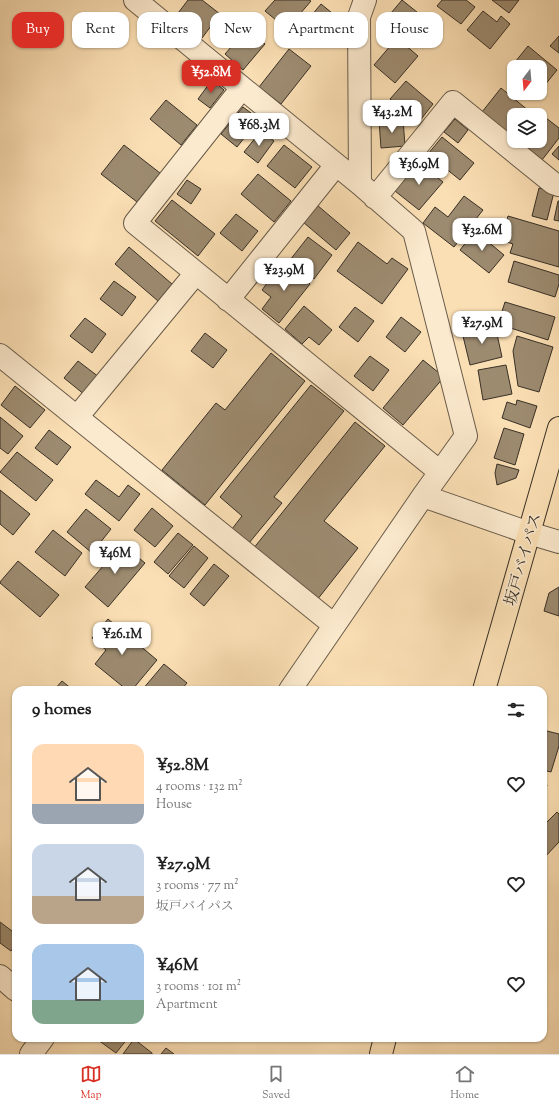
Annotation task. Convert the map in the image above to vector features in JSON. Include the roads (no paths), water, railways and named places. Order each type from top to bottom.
[{"type":"highway","name":"坂戸バイパス","points":[[485,686],[559,428]]},
{"type":"highway","points":[[381,1054],[384,1042]]},
{"type":"street","points":[[135,0],[336,164],[414,231],[466,436],[293,686]]},
{"type":"street","points":[[365,0],[359,17],[368,191]]},
{"type":"street","points":[[242,88],[134,223],[440,472]]},
{"type":"street","points":[[368,191],[453,102],[553,183],[559,185]]},
{"type":"street","points":[[228,300],[336,164]]},
{"type":"street","points":[[77,417],[196,273]]},
{"type":"street","points":[[0,355],[334,625]]},
{"type":"street","points":[[424,496],[559,542]]},
{"type":"street","points":[[0,976],[12,986]]},
{"type":"street","points":[[31,1054],[40,1042]]}]
